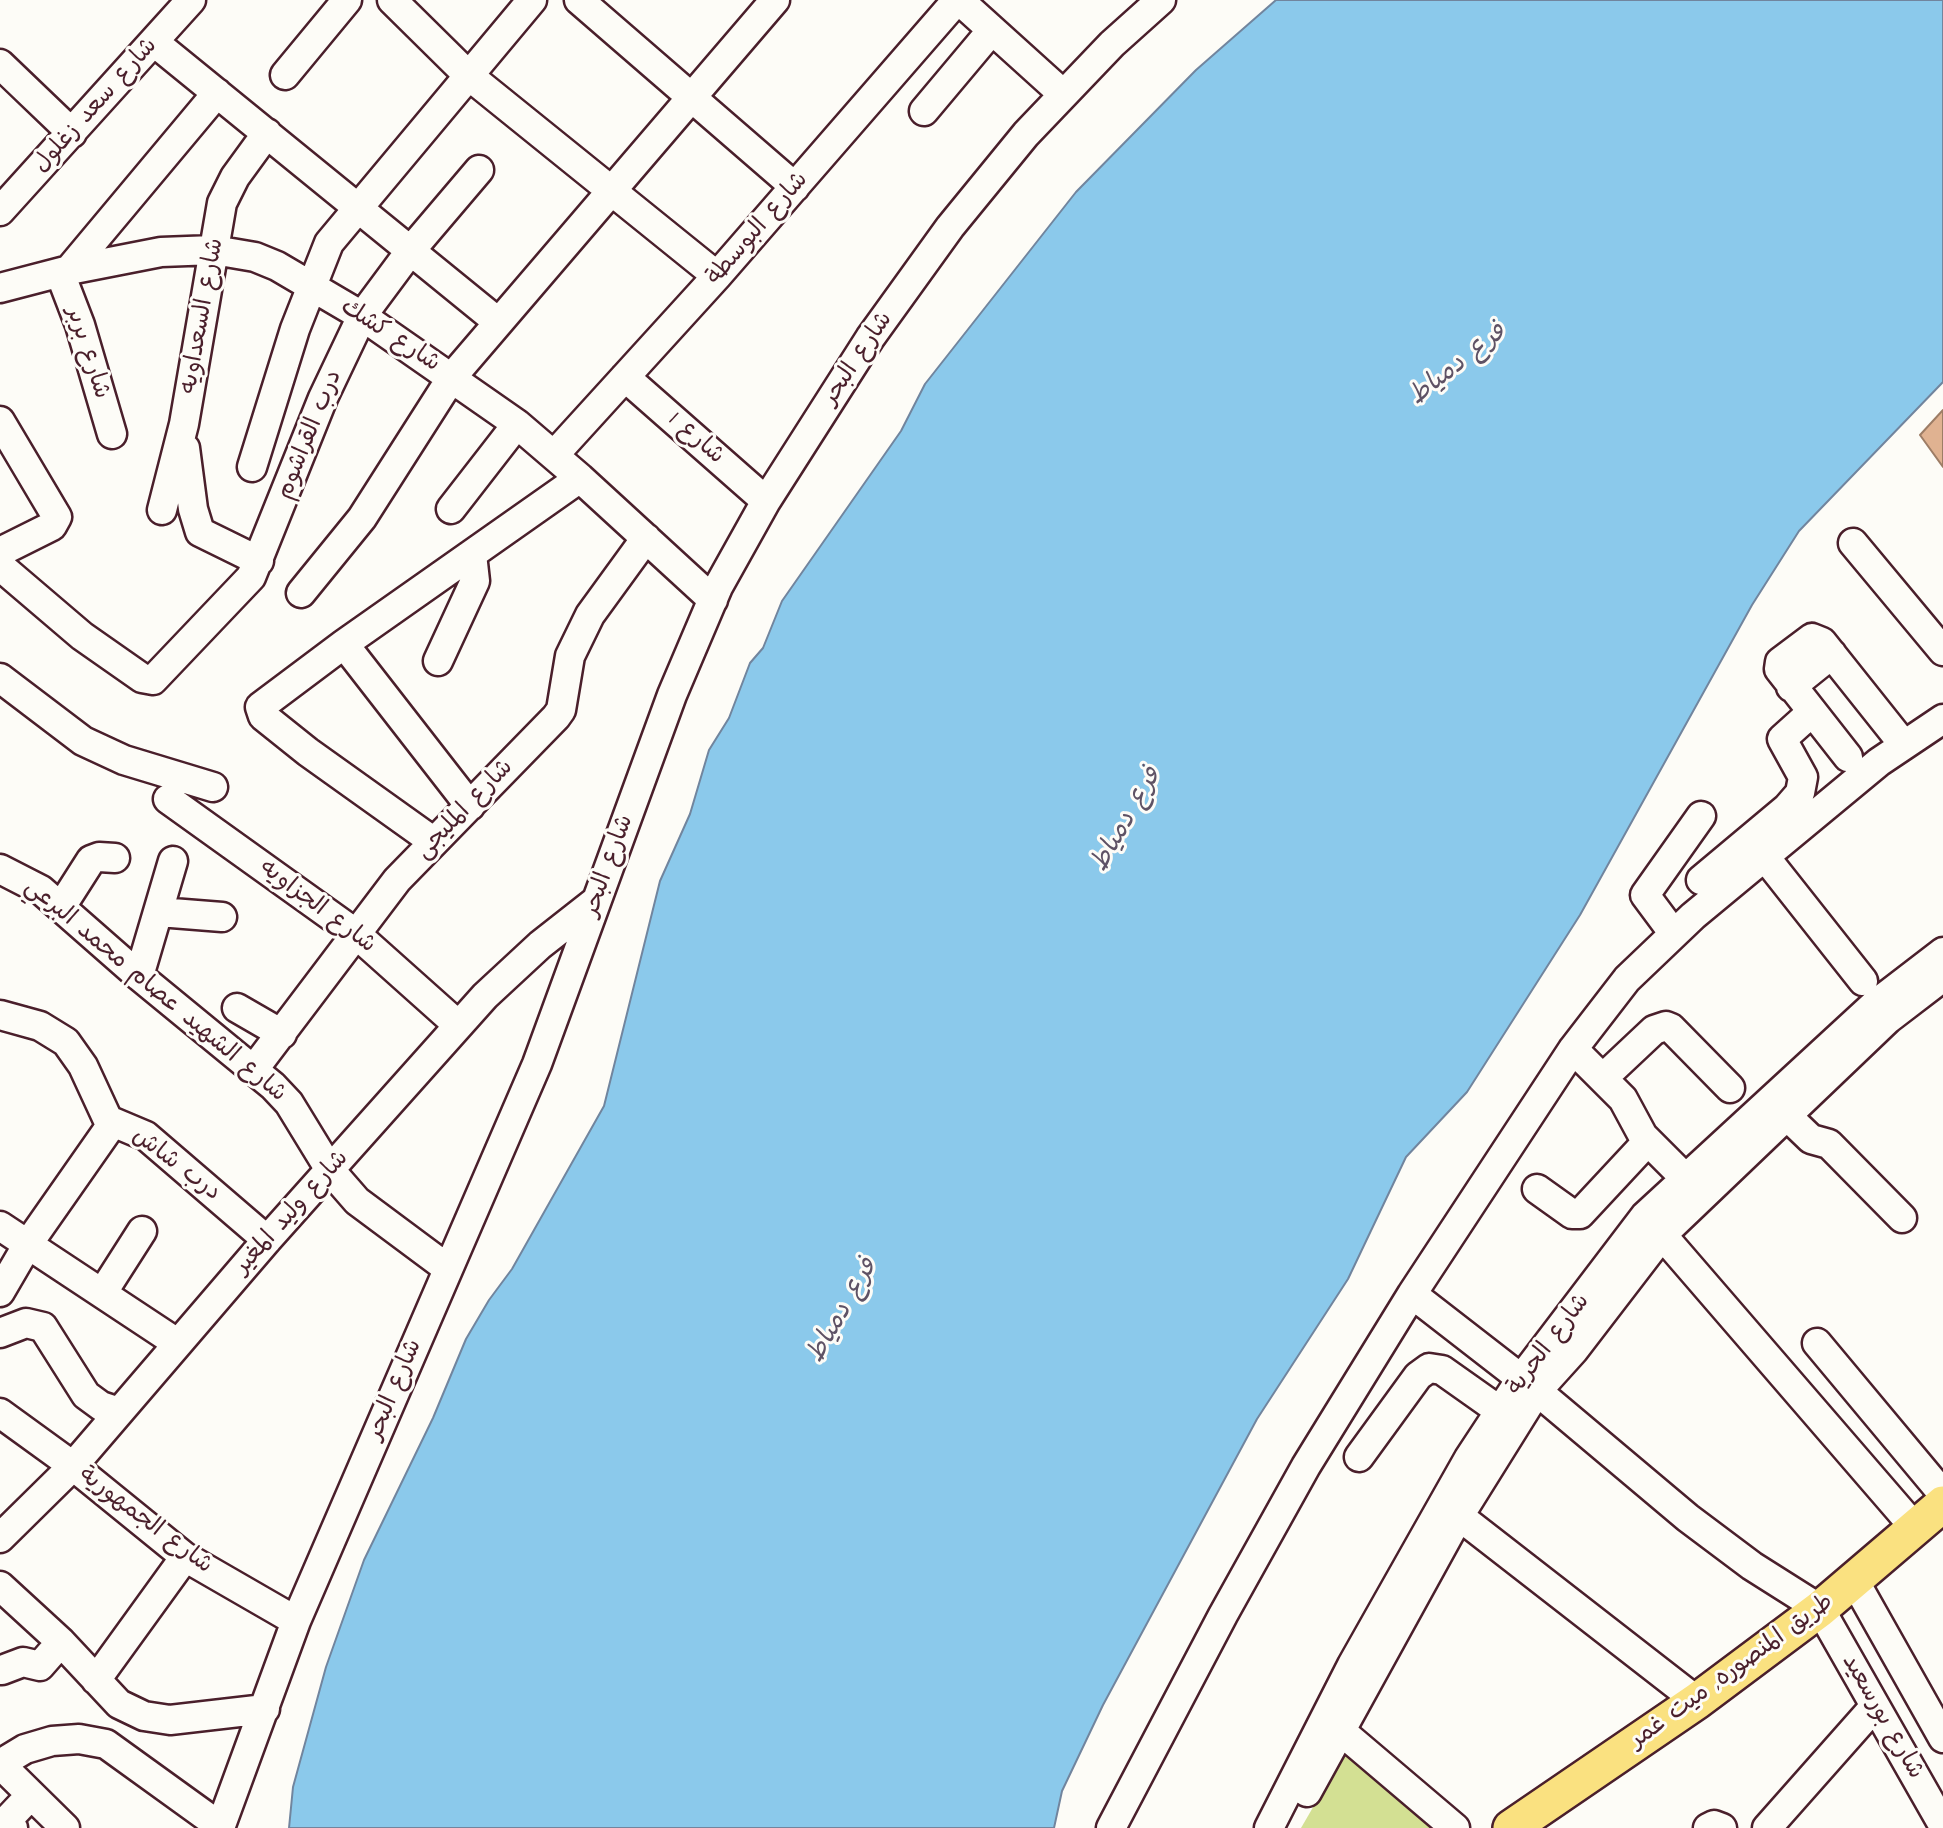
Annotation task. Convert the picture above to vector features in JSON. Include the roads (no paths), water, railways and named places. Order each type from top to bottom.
[{"type":"main road","name":"طريق المنصوره, ميت غمر","points":[[1511,1828],[1697,1701],[1820,1609],[1943,1504]]},
{"type":"street","name":"شارع سعد زغلول","points":[[0,211],[191,0]]},
{"type":"street","points":[[285,75],[347,0]]},
{"type":"street","points":[[392,0],[468,75],[717,276]]},
{"type":"street","points":[[252,467],[310,285],[329,243],[532,0]]},
{"type":"street","points":[[579,0],[795,187]]},
{"type":"street","points":[[301,593],[362,518],[452,377],[775,0]]},
{"type":"street","points":[[958,0],[1063,94]]},
{"type":"street","name":"شارع البوسطة","points":[[554,455],[717,276],[958,0]]},
{"type":"street","name":"شارع البحر","points":[[220,1827],[296,1621],[537,1064],[672,695],[713,600],[766,501],[870,338],[950,227],[1063,94],[1161,0]]},
{"type":"street","points":[[924,111],[992,30]]},
{"type":"street","points":[[154,41],[498,322]]},
{"type":"street","points":[[0,64],[72,133]]},
{"type":"street","points":[[65,271],[218,93]]},
{"type":"street","name":"شارع السعداويه","points":[[162,510],[184,424],[222,204],[235,177],[267,133]]},
{"type":"street","name":"درب القراشوم","points":[[0,566],[82,636],[148,681],[153,680],[242,587],[259,561],[323,398],[362,316],[411,250],[479,170]]},
{"type":"street","name":"شارع كشك","points":[[0,288],[65,271],[161,253],[214,250],[255,257],[362,316],[517,424],[713,600]]},
{"type":"street","name":"شارع بربر","points":[[65,271],[112,435]]},
{"type":"street","name":"شارع 1","points":[[625,377],[766,501]]},
{"type":"street","points":[[0,421],[57,517],[51,526],[0,552]]},
{"type":"street","points":[[184,424],[187,473],[201,532],[259,561]]},
{"type":"street","points":[[451,509],[517,424]]},
{"type":"street","points":[[434,842],[308,752],[260,712],[261,705],[580,478]]},
{"type":"street","name":"شارع المليجى","points":[[254,1069],[397,880],[561,710],[570,656],[585,625],[646,538]]},
{"type":"street","points":[[1853,543],[1943,651]]},
{"type":"street","points":[[438,661],[475,581],[472,554]]},
{"type":"street","points":[[344,644],[470,806]]},
{"type":"street","points":[[1848,757],[1786,680],[1780,662],[1820,647],[1904,745]]},
{"type":"street","points":[[0,678],[83,741],[124,760],[214,787]]},
{"type":"street","points":[[1701,880],[1787,808],[1800,793],[1803,777],[1782,739],[1812,712]]},
{"type":"street","points":[[1111,1828],[1223,1615],[1306,1466],[1412,1294],[1573,1049],[1627,979],[1674,934],[1904,745],[1943,719]]},
{"type":"street","name":"شارع الجزاويه","points":[[167,799],[355,933],[458,1025]]},
{"type":"street","points":[[1674,934],[1644,895],[1701,816]]},
{"type":"street","points":[[1765,857],[1875,1001]]},
{"type":"street","points":[[61,907],[93,858],[115,858]]},
{"type":"street","points":[[139,976],[173,861]]},
{"type":"street","name":"شارع الشهيد عصام محمد البرعي","points":[[0,869],[41,890],[139,976],[254,1069],[289,1103],[309,1131],[330,1170],[356,1201],[447,1268]]},
{"type":"street","name":"شارع وليد المغير","points":[[0,1538],[73,1466],[177,1343],[458,1025],[540,945],[596,901]]},
{"type":"street","points":[[159,912],[222,916]]},
{"type":"street","name":"شارع الحرية","points":[[1654,1225],[1777,1114],[1875,1001],[1943,952]]},
{"type":"street","name":"شارع الحرية","points":[[1875,1001],[1943,977]]},
{"type":"street","points":[[237,1008],[282,1034]]},
{"type":"street","name":"درب شاش","points":[[0,1015],[40,1026],[65,1042],[83,1066],[105,1115],[112,1124],[146,1136],[267,1240]]},
{"type":"street","points":[[1603,1078],[1654,1030],[1665,1026],[1671,1028],[1730,1088]]},
{"type":"street","points":[[1573,1049],[1627,1104],[1648,1141],[1685,1178]]},
{"type":"street","points":[[1777,1114],[1811,1139],[1829,1144],[1902,1218]]},
{"type":"street","name":"شارع الحرية","points":[[1286,1828],[1334,1724],[1478,1463],[1529,1385],[1654,1225],[1685,1178],[1777,1114]]},
{"type":"street","points":[[0,1292],[29,1244],[112,1124]]},
{"type":"street","points":[[1537,1189],[1573,1214],[1580,1214],[1648,1141]]},
{"type":"street","points":[[1654,1225],[1916,1529]]},
{"type":"street","points":[[0,1226],[177,1343]]},
{"type":"street","points":[[103,1292],[142,1231]]},
{"type":"street","points":[[1412,1294],[1529,1385],[1688,1518],[1763,1574],[1820,1609]]},
{"type":"street","points":[[0,1333],[26,1323],[43,1326],[86,1395],[101,1406],[119,1412]]},
{"type":"street","points":[[1817,1343],[1943,1494]]},
{"type":"street","points":[[1359,1457],[1418,1376],[1429,1368],[1442,1370],[1500,1411]]},
{"type":"street","name":"شارع الحرية","points":[[1269,1828],[1459,1516],[1500,1411],[1529,1385]]},
{"type":"street","name":"شارع الجمهورية","points":[[0,1413],[73,1466],[185,1557],[296,1621]]},
{"type":"street","points":[[1459,1516],[1697,1701]]},
{"type":"street","points":[[96,1680],[185,1557]]},
{"type":"street","name":"شارع بورسعيد","points":[[1854,1580],[1943,1738]]},
{"type":"street","points":[[0,1586],[61,1642],[119,1704],[144,1716],[170,1720],[265,1709]]},
{"type":"street","name":"شارع بورسعيد","points":[[1820,1609],[1943,1825]]},
{"type":"street","points":[[2,1670],[23,1662],[40,1666],[61,1642]]},
{"type":"street","points":[[1767,1828],[1881,1716],[1896,1727],[1914,1722],[1925,1706]]},
{"type":"street","points":[[1334,1724],[1455,1828]]},
{"type":"street","points":[[65,1828],[0,1764],[25,1749],[52,1741],[79,1739],[106,1744],[220,1827]]},
{"type":"street","points":[[1914,1772],[1920,1757],[1935,1749],[1943,1749]]},
{"type":"street","points":[[7,1822],[31,1795]]},
{"type":"street","points":[[1708,1828],[1714,1825],[1722,1828]]},
{"type":"water","name":"فرع دمياط","points":[[1276,0],[1943,0],[1943,382],[1799,531],[1752,605],[1580,915],[1467,1092],[1406,1157],[1348,1279],[1257,1419],[1103,1705],[1062,1791],[1054,1828],[289,1828],[293,1787],[326,1667],[364,1560],[433,1418],[466,1339],[489,1300],[512,1269],[604,1106],[660,881],[690,814],[709,750],[729,718],[750,663],[763,648],[782,601],[901,431],[925,384],[1076,192],[1196,70]]}]
